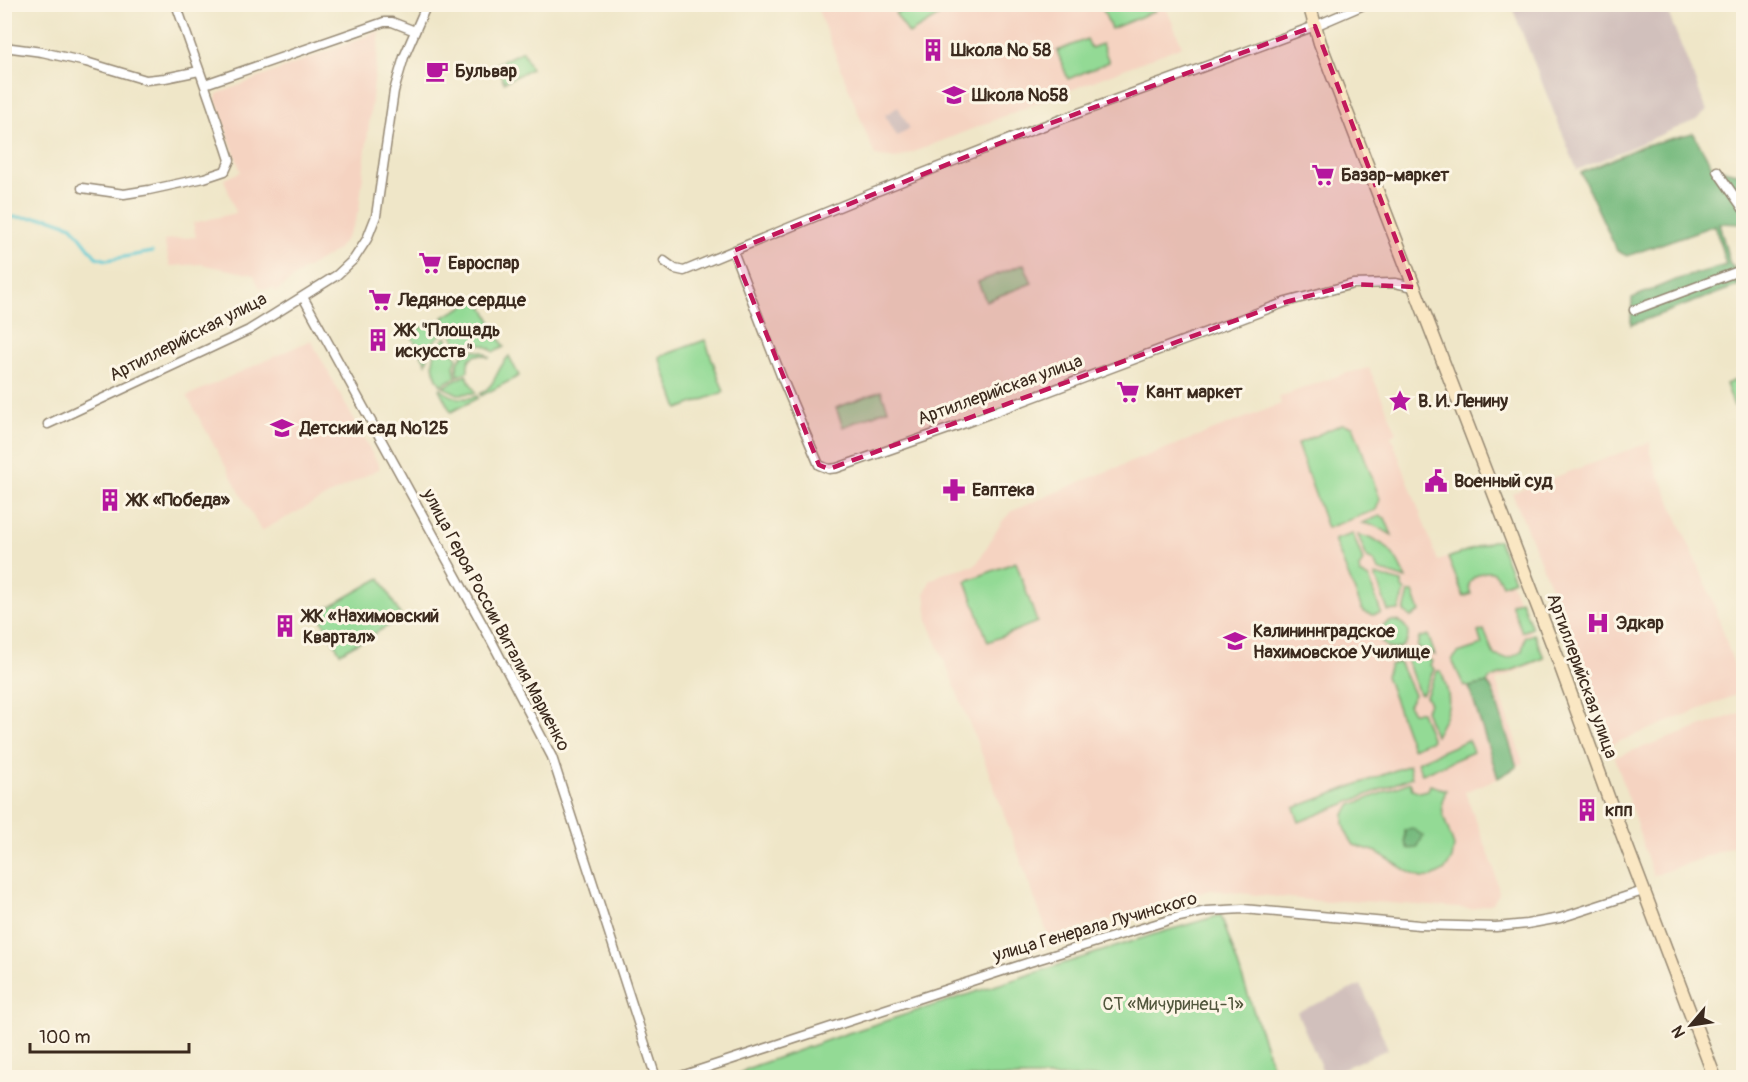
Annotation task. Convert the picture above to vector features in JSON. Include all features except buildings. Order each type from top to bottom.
[{"type":"main road","name":"Артиллерийская улица","points":[[1309,4],[1315,26],[1558,659],[1643,891],[1715,1077]]},
{"type":"street","points":[[82,188],[124,194],[204,178],[225,171],[230,160],[176,4]]},
{"type":"street","name":"Артиллерийская улица","points":[[48,424],[249,330],[337,275],[354,259],[368,239],[376,216],[394,91],[404,57],[427,4]]},
{"type":"street","points":[[664,261],[675,269],[684,271],[874,192],[1035,129],[1315,26],[1366,4]]},
{"type":"street","points":[[205,84],[384,22],[392,22],[415,31]]},
{"type":"street","points":[[4,47],[75,60],[146,80],[199,71]]},
{"type":"street","points":[[1718,171],[1743,210]]},
{"type":"street","name":"Артиллерийская улица","points":[[733,251],[819,465],[829,469],[968,422],[1286,302],[1353,284],[1395,283],[1414,287]]},
{"type":"street","points":[[1634,310],[1743,269]]},
{"type":"street","name":"улица Героя России Виталия Мариенко","points":[[303,297],[491,640],[552,757],[656,1077]]},
{"type":"street","name":"улица Генерала Лучинского","points":[[675,1077],[1030,962],[1179,917],[1207,911],[1243,909],[1419,925],[1496,927],[1560,918],[1643,891]]},
{"type":"highlighted area","points":[[1315,26],[1414,287],[1353,284],[1286,302],[829,469],[819,465],[733,251],[1035,129]]},
{"type":"shaded area","name":"Школа №58","points":[[816,5],[1165,5],[1182,46],[896,159],[875,156]]},
{"type":"shaded area","points":[[1511,5],[1665,5],[1707,111],[1696,120],[1577,170]]},
{"type":"shaded area","points":[[380,31],[359,209],[354,224],[336,251],[302,271],[276,292],[274,288],[261,288],[254,275],[201,264],[170,266],[164,240],[196,237],[193,223],[236,213],[224,179],[241,172],[216,101],[217,94]]},
{"type":"shaded area","points":[[898,107],[910,129],[897,136],[885,115]]},
{"type":"shaded area","name":"Детский сад №125","points":[[311,340],[380,468],[261,531],[187,396]]},
{"type":"shaded area","name":"Калининнградское Нахимовское Училище","points":[[1369,368],[1396,431],[1391,436],[1438,561],[1495,540],[1541,660],[1496,681],[1523,763],[1498,778],[1465,792],[1494,868],[1499,894],[1493,903],[1472,909],[1348,900],[1329,902],[1210,890],[1049,938],[983,757],[928,621],[925,593],[930,581],[945,572],[976,565],[1003,520],[1012,511],[1082,481],[1281,404],[1279,397],[1343,374]]},
{"type":"shaded area","points":[[1650,442],[1650,454],[1713,601],[1743,692],[1610,745],[1552,590],[1512,493]]},
{"type":"shaded area","points":[[1743,712],[1743,843],[1653,876],[1615,757]]},
{"type":"shaded area","points":[[1361,985],[1388,1049],[1325,1076],[1297,1012]]},
{"type":"green space","points":[[933,5],[939,16],[909,34],[895,13]]},
{"type":"green space","points":[[1101,5],[1152,5],[1155,11],[1111,29]]},
{"type":"green space","points":[[1087,39],[1091,48],[1102,44],[1109,62],[1068,79],[1057,51]]},
{"type":"green space","points":[[523,51],[531,69],[504,82],[496,64]]},
{"type":"green space","points":[[1693,133],[1713,168],[1743,174],[1743,224],[1719,223],[1730,264],[1743,275],[1743,284],[1631,325],[1632,298],[1675,280],[1726,265],[1715,225],[1627,256],[1617,251],[1581,173],[1642,146]]},
{"type":"green space","points":[[1024,264],[1032,283],[986,301],[978,282]]},
{"type":"green space","points":[[479,298],[504,347],[494,352],[486,346],[477,344],[460,350],[443,317]]},
{"type":"green space","points":[[435,321],[441,334],[432,344],[426,363],[410,333]]},
{"type":"green space","points":[[446,337],[457,358],[454,366],[456,377],[441,385],[437,379],[433,360],[437,348]]},
{"type":"green space","points":[[705,340],[724,392],[678,409],[659,357]]},
{"type":"green space","points":[[473,350],[483,352],[490,358],[482,355],[474,356],[469,361],[468,371],[458,376],[457,367],[460,360]]},
{"type":"green space","points":[[509,356],[519,376],[481,396],[480,394],[490,386]]},
{"type":"green space","points":[[466,375],[476,393],[458,394],[443,387]]},
{"type":"green space","points":[[1743,377],[1743,403],[1734,406],[1726,384]]},
{"type":"green space","points":[[440,388],[457,398],[477,396],[478,398],[451,412]]},
{"type":"green space","points":[[881,391],[888,409],[843,427],[836,408]]},
{"type":"green space","points":[[1342,424],[1353,426],[1380,499],[1376,510],[1327,528],[1297,444]]},
{"type":"green space","points":[[1380,516],[1385,518],[1392,535],[1376,526],[1362,523]]},
{"type":"green space","points":[[1353,534],[1363,561],[1359,568],[1360,574],[1369,578],[1381,613],[1373,615],[1363,612],[1334,540]]},
{"type":"green space","points":[[1358,535],[1376,540],[1389,550],[1406,579],[1378,570],[1374,561],[1367,558]]},
{"type":"green space","points":[[1498,540],[1514,580],[1502,585],[1494,573],[1483,573],[1470,582],[1471,594],[1464,597],[1448,558]]},
{"type":"green space","points":[[1016,562],[1037,622],[988,642],[966,581]]},
{"type":"green space","points":[[1375,575],[1402,582],[1402,588],[1405,591],[1399,610],[1388,611]]},
{"type":"green space","points":[[380,578],[402,618],[340,653],[318,613]]},
{"type":"green space","points":[[1409,592],[1413,592],[1420,612],[1411,617],[1404,612]]},
{"type":"green space","points":[[1521,600],[1532,628],[1522,632],[1511,604]]},
{"type":"green space","points":[[1394,621],[1404,625],[1408,635],[1404,645],[1394,649],[1384,645],[1380,635],[1384,625]]},
{"type":"green space","points":[[1484,630],[1494,655],[1502,658],[1515,656],[1522,651],[1525,637],[1534,634],[1544,658],[1489,679],[1487,683],[1464,686],[1452,660],[1458,653],[1482,645],[1478,632]]},
{"type":"green space","points":[[1428,635],[1435,655],[1417,647],[1419,638]]},
{"type":"green space","points":[[1414,651],[1432,661],[1430,665],[1434,669],[1423,693],[1419,694],[1406,657]]},
{"type":"green space","points":[[1399,662],[1414,695],[1408,705],[1413,712],[1421,712],[1432,740],[1412,748],[1386,676],[1390,665]]},
{"type":"green space","points":[[1437,671],[1441,671],[1449,698],[1447,711],[1435,736],[1425,710],[1429,703],[1426,696]]},
{"type":"green space","points":[[1487,683],[1493,691],[1517,767],[1498,778],[1469,687]]},
{"type":"green space","points":[[1468,740],[1473,752],[1422,774],[1417,762]]},
{"type":"green space","points":[[1409,765],[1412,777],[1299,822],[1294,808]]},
{"type":"green space","points":[[1410,782],[1412,789],[1420,792],[1428,790],[1430,785],[1446,790],[1442,802],[1443,815],[1454,846],[1452,859],[1444,871],[1432,877],[1421,878],[1377,852],[1354,845],[1344,824],[1344,814],[1351,805]]},
{"type":"green space","points":[[1412,828],[1423,836],[1417,848],[1408,849],[1405,842],[1405,830]]},
{"type":"green space","name":"СТ «Мичуринец-1»","points":[[1221,915],[1276,1077],[733,1077],[749,1068],[842,1035]]},
{"type":"waterway","points":[[4,217],[49,218],[72,226],[96,257],[107,260],[152,252]]},
{"type":"place","name":"Школа № 58","points":[[933,50]]},
{"type":"place","name":"Бульвар","points":[[437,71]]},
{"type":"place","name":"Школа №58","points":[[954,95]]},
{"type":"place","name":"Базар-маркет","points":[[1323,175]]},
{"type":"place","name":"Евроспар","points":[[430,263]]},
{"type":"place","name":"Ледяное сердце","points":[[380,300]]},
{"type":"place","name":"ЖК \"Площадь искусств\"","points":[[378,340]]},
{"type":"place","name":"Кант маркет","points":[[1128,392]]},
{"type":"place","name":"В. И. Ленину","points":[[1400,401]]},
{"type":"place","name":"Детский сад №125","points":[[282,428]]},
{"type":"place","name":"Военный суд","points":[[1436,481]]},
{"type":"place","name":"Еаптека","points":[[954,490]]},
{"type":"place","name":"ЖК «Победа»","points":[[110,500]]},
{"type":"place","name":"Эдкар","points":[[1598,623]]},
{"type":"place","name":"ЖК «Нахимовский Квартал»","points":[[285,626]]},
{"type":"place","name":"Калининнградское Нахимовское Училище","points":[[1235,641]]},
{"type":"place","name":"кпп","points":[[1587,810]]}]
